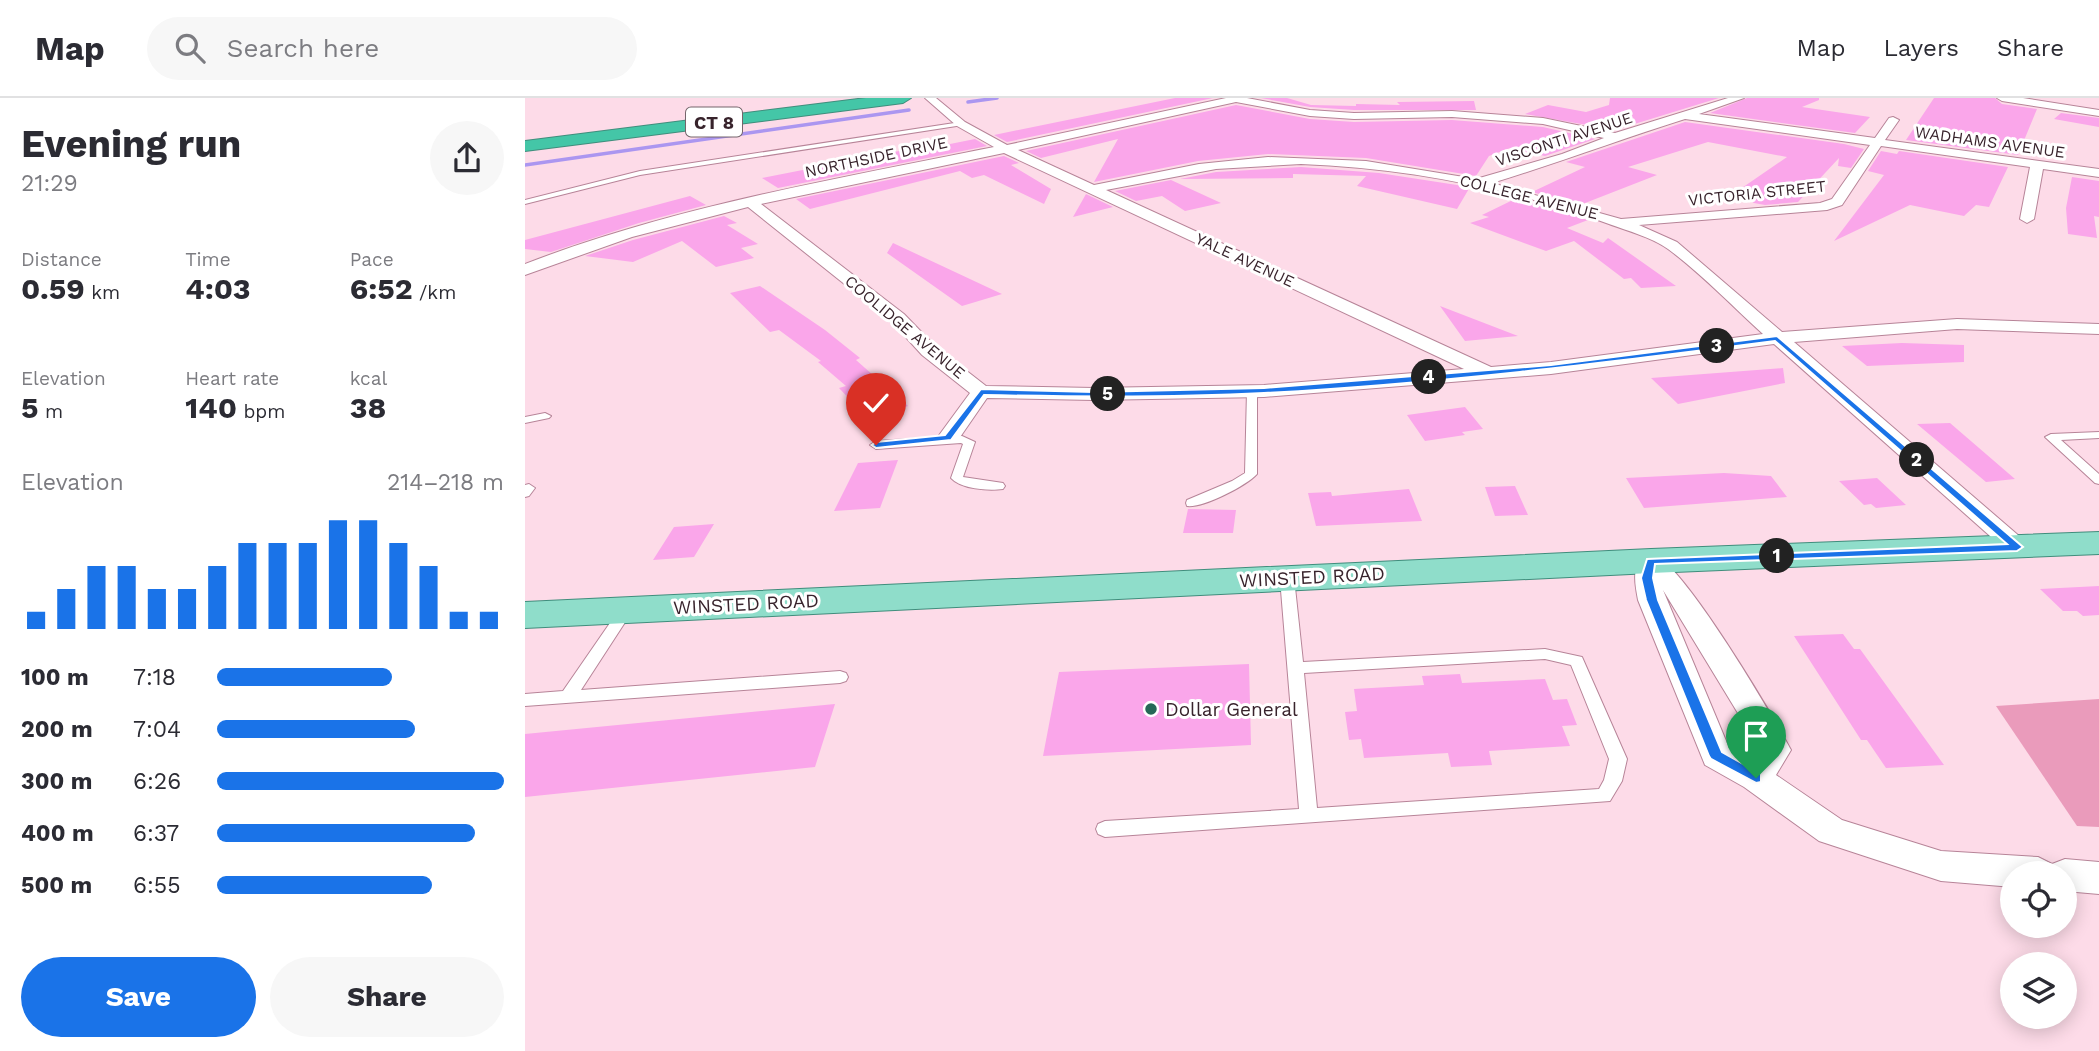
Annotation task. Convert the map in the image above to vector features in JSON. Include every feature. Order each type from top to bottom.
[{"type":"highway","name":"CT 8","points":[[618,117],[778,98]]},
{"type":"highway","name":"CT 8","points":[[525,146],[902,98]]},
{"type":"main road","name":"WINSTED ROAD","points":[[525,615],[1651,561],[2099,543]]},
{"type":"street","name":"YALE AVENUE","points":[[930,98],[961,124],[1003,148],[1487,372]]},
{"type":"street","name":"VISCONTI AVENUE","points":[[1478,183],[1566,157],[1616,137],[1739,98]]},
{"type":"street","points":[[2001,98],[2099,113]]},
{"type":"street","points":[[1238,99],[1310,113],[1354,116],[1452,114],[1529,120],[1616,137]]},
{"type":"street","name":"NORTHSIDE DRIVE","points":[[525,270],[568,252],[654,225],[750,202],[1238,99]]},
{"type":"street","name":"WADHAMS AVENUE","points":[[1688,116],[2099,173]]},
{"type":"street","name":"VICTORIA STREET","points":[[1623,222],[1822,207],[1837,202],[1893,120]]},
{"type":"street","name":"COLLEGE AVENUE","points":[[1093,189],[1178,171],[1233,163],[1286,161],[1382,164],[1571,205],[1623,222],[1672,245],[2017,547]]},
{"type":"street","points":[[2027,219],[2037,164]]},
{"type":"street","name":"COOLIDGE AVENUE","points":[[750,202],[898,318],[929,351],[981,392],[948,438]]},
{"type":"street","points":[[981,392],[1094,394],[1252,391],[1551,368],[1777,338],[1957,324],[2099,329]]},
{"type":"street","points":[[1756,778],[1775,750],[1752,704],[1682,596],[1670,578],[1651,561],[1647,578],[1652,600],[1716,756],[1756,778],[1831,831],[1941,866],[2000,870]]},
{"type":"street","points":[[2077,876],[2099,878]]},
{"type":"lane","points":[[525,202],[640,173],[961,124]]},
{"type":"lane","points":[[1192,503],[1236,484],[1251,474],[1252,391]]},
{"type":"lane","points":[[525,421],[545,416]]},
{"type":"lane","points":[[2099,435],[2051,437],[2099,480]]},
{"type":"lane","points":[[876,445],[962,439],[969,442],[957,478],[962,482],[999,486]]},
{"type":"lane","points":[[1287,578],[1310,816]]},
{"type":"lane","points":[[568,697],[627,610]]},
{"type":"lane","points":[[1105,829],[1604,796],[1613,781],[1618,760],[1577,661],[1545,654],[1295,668]]},
{"type":"lane","points":[[525,700],[840,677]]},
{"type":"shaded area","points":[[2099,699],[2099,827],[2077,826],[1996,706]]},
{"type":"building","points":[[1175,98],[1213,98],[1007,142],[994,135]]},
{"type":"building","points":[[1261,98],[1287,98],[1311,105],[1356,106],[1400,105],[1397,102],[1474,101],[1476,110],[1354,110],[1310,107]]},
{"type":"building","points":[[1610,98],[1719,98],[1615,130],[1525,114],[1548,105],[1586,112],[1609,105]]},
{"type":"building","points":[[1747,98],[1819,98],[1802,107],[1870,117],[1855,133],[1710,113]]},
{"type":"building","points":[[1934,98],[1995,98],[2002,104],[2037,109],[2018,155],[1906,140]]},
{"type":"building","points":[[1236,105],[1310,119],[1354,122],[1452,120],[1543,127],[1595,139],[1545,156],[1510,148],[1489,156],[1476,176],[1366,158],[1268,154],[1198,161],[1094,182],[1118,139],[1041,158],[1026,151]]},
{"type":"building","points":[[2061,113],[2099,118],[2099,127],[2054,119]]},
{"type":"building","points":[[1685,122],[1864,149],[1851,168],[1838,166],[1839,158],[1798,202],[1765,205],[1754,203],[1736,192],[1787,157],[1708,142],[1628,167],[1657,175],[1580,205],[1532,192],[1585,167],[1566,162]]},
{"type":"building","points":[[975,139],[987,146],[778,188],[762,178],[945,142],[950,144]]},
{"type":"building","points":[[1881,151],[1897,154],[1899,151],[2008,167],[1989,207],[1976,205],[1964,216],[1910,205],[1834,241],[1884,175],[1868,171]]},
{"type":"building","points":[[1004,156],[1019,163],[1011,165],[1051,189],[1044,204],[984,175],[972,178],[960,171],[810,209],[796,199]]},
{"type":"building","points":[[1301,167],[1379,173],[1470,187],[1457,209],[1357,186],[1366,176],[1293,174],[1293,178],[1180,179],[1216,172]]},
{"type":"building","points":[[2072,177],[2099,181],[2099,217],[2094,216],[2097,238],[2068,234],[2066,208]]},
{"type":"building","points":[[1171,180],[1221,203],[1185,211],[1162,196],[1136,201],[1115,191]]},
{"type":"building","points":[[1086,194],[1113,207],[1073,217]]},
{"type":"building","points":[[690,196],[706,205],[639,223],[551,252],[525,249],[525,240]]},
{"type":"building","points":[[1517,198],[1588,220],[1567,228],[1603,243],[1608,238],[1676,286],[1641,288],[1631,278],[1624,279],[1574,241],[1546,251],[1470,223],[1489,217],[1482,215]]},
{"type":"building","points":[[724,216],[737,223],[727,225],[758,244],[741,248],[754,258],[716,267],[682,241],[633,262],[585,256],[633,240]]},
{"type":"building","points":[[893,243],[1002,294],[962,306],[887,253]]},
{"type":"building","points":[[760,286],[825,330],[860,358],[856,360],[908,406],[868,419],[839,388],[846,386],[818,362],[821,361],[779,330],[770,332],[730,293]]},
{"type":"building","points":[[1440,306],[1518,336],[1465,341]]},
{"type":"building","points":[[1902,343],[1964,345],[1964,362],[1867,366],[1842,346]]},
{"type":"building","points":[[1783,368],[1785,383],[1678,404],[1651,378]]},
{"type":"building","points":[[1465,407],[1483,429],[1462,432],[1465,435],[1425,441],[1407,415]]},
{"type":"building","points":[[1950,423],[2015,479],[1986,482],[1917,424]]},
{"type":"building","points":[[898,460],[880,508],[834,511],[858,463]]},
{"type":"building","points":[[1724,473],[1771,476],[1787,497],[1644,508],[1626,478]]},
{"type":"building","points":[[1877,478],[1906,505],[1876,508],[1871,504],[1864,505],[1839,481]]},
{"type":"building","points":[[1515,486],[1528,515],[1495,516],[1485,487]]},
{"type":"building","points":[[1409,489],[1422,521],[1316,526],[1308,493],[1331,492],[1332,496]]},
{"type":"building","points":[[1188,509],[1236,510],[1233,533],[1183,533]]},
{"type":"building","points":[[714,524],[694,557],[653,560],[674,527]]},
{"type":"building","points":[[2099,586],[2099,615],[2083,616],[2077,611],[2063,611],[2040,589]]},
{"type":"building","points":[[1843,634],[1854,649],[1860,649],[1944,765],[1886,768],[1867,740],[1861,740],[1794,636]]},
{"type":"building","name":"Dollar General","points":[[1249,664],[1251,745],[1043,756],[1059,672]]},
{"type":"building","points":[[1460,674],[1462,683],[1545,679],[1553,700],[1567,699],[1577,725],[1562,726],[1570,746],[1489,751],[1492,765],[1451,767],[1448,753],[1364,758],[1361,739],[1349,740],[1345,712],[1357,711],[1354,689],[1424,685],[1422,676]]},
{"type":"building","points":[[835,704],[815,767],[525,797],[525,734]]},
{"type":"waterway","points":[[968,102],[997,98]]},
{"type":"waterway","points":[[525,165],[909,110]]},
{"type":"place","name":"Dollar General","points":[[1151,709]]},
{"type":"route","points":[[876,445],[948,438],[981,392],[1094,394],[1264,391],[1551,368],[1777,338],[2017,547],[1651,561],[1647,578],[1652,600],[1716,756],[1756,778]]}]
